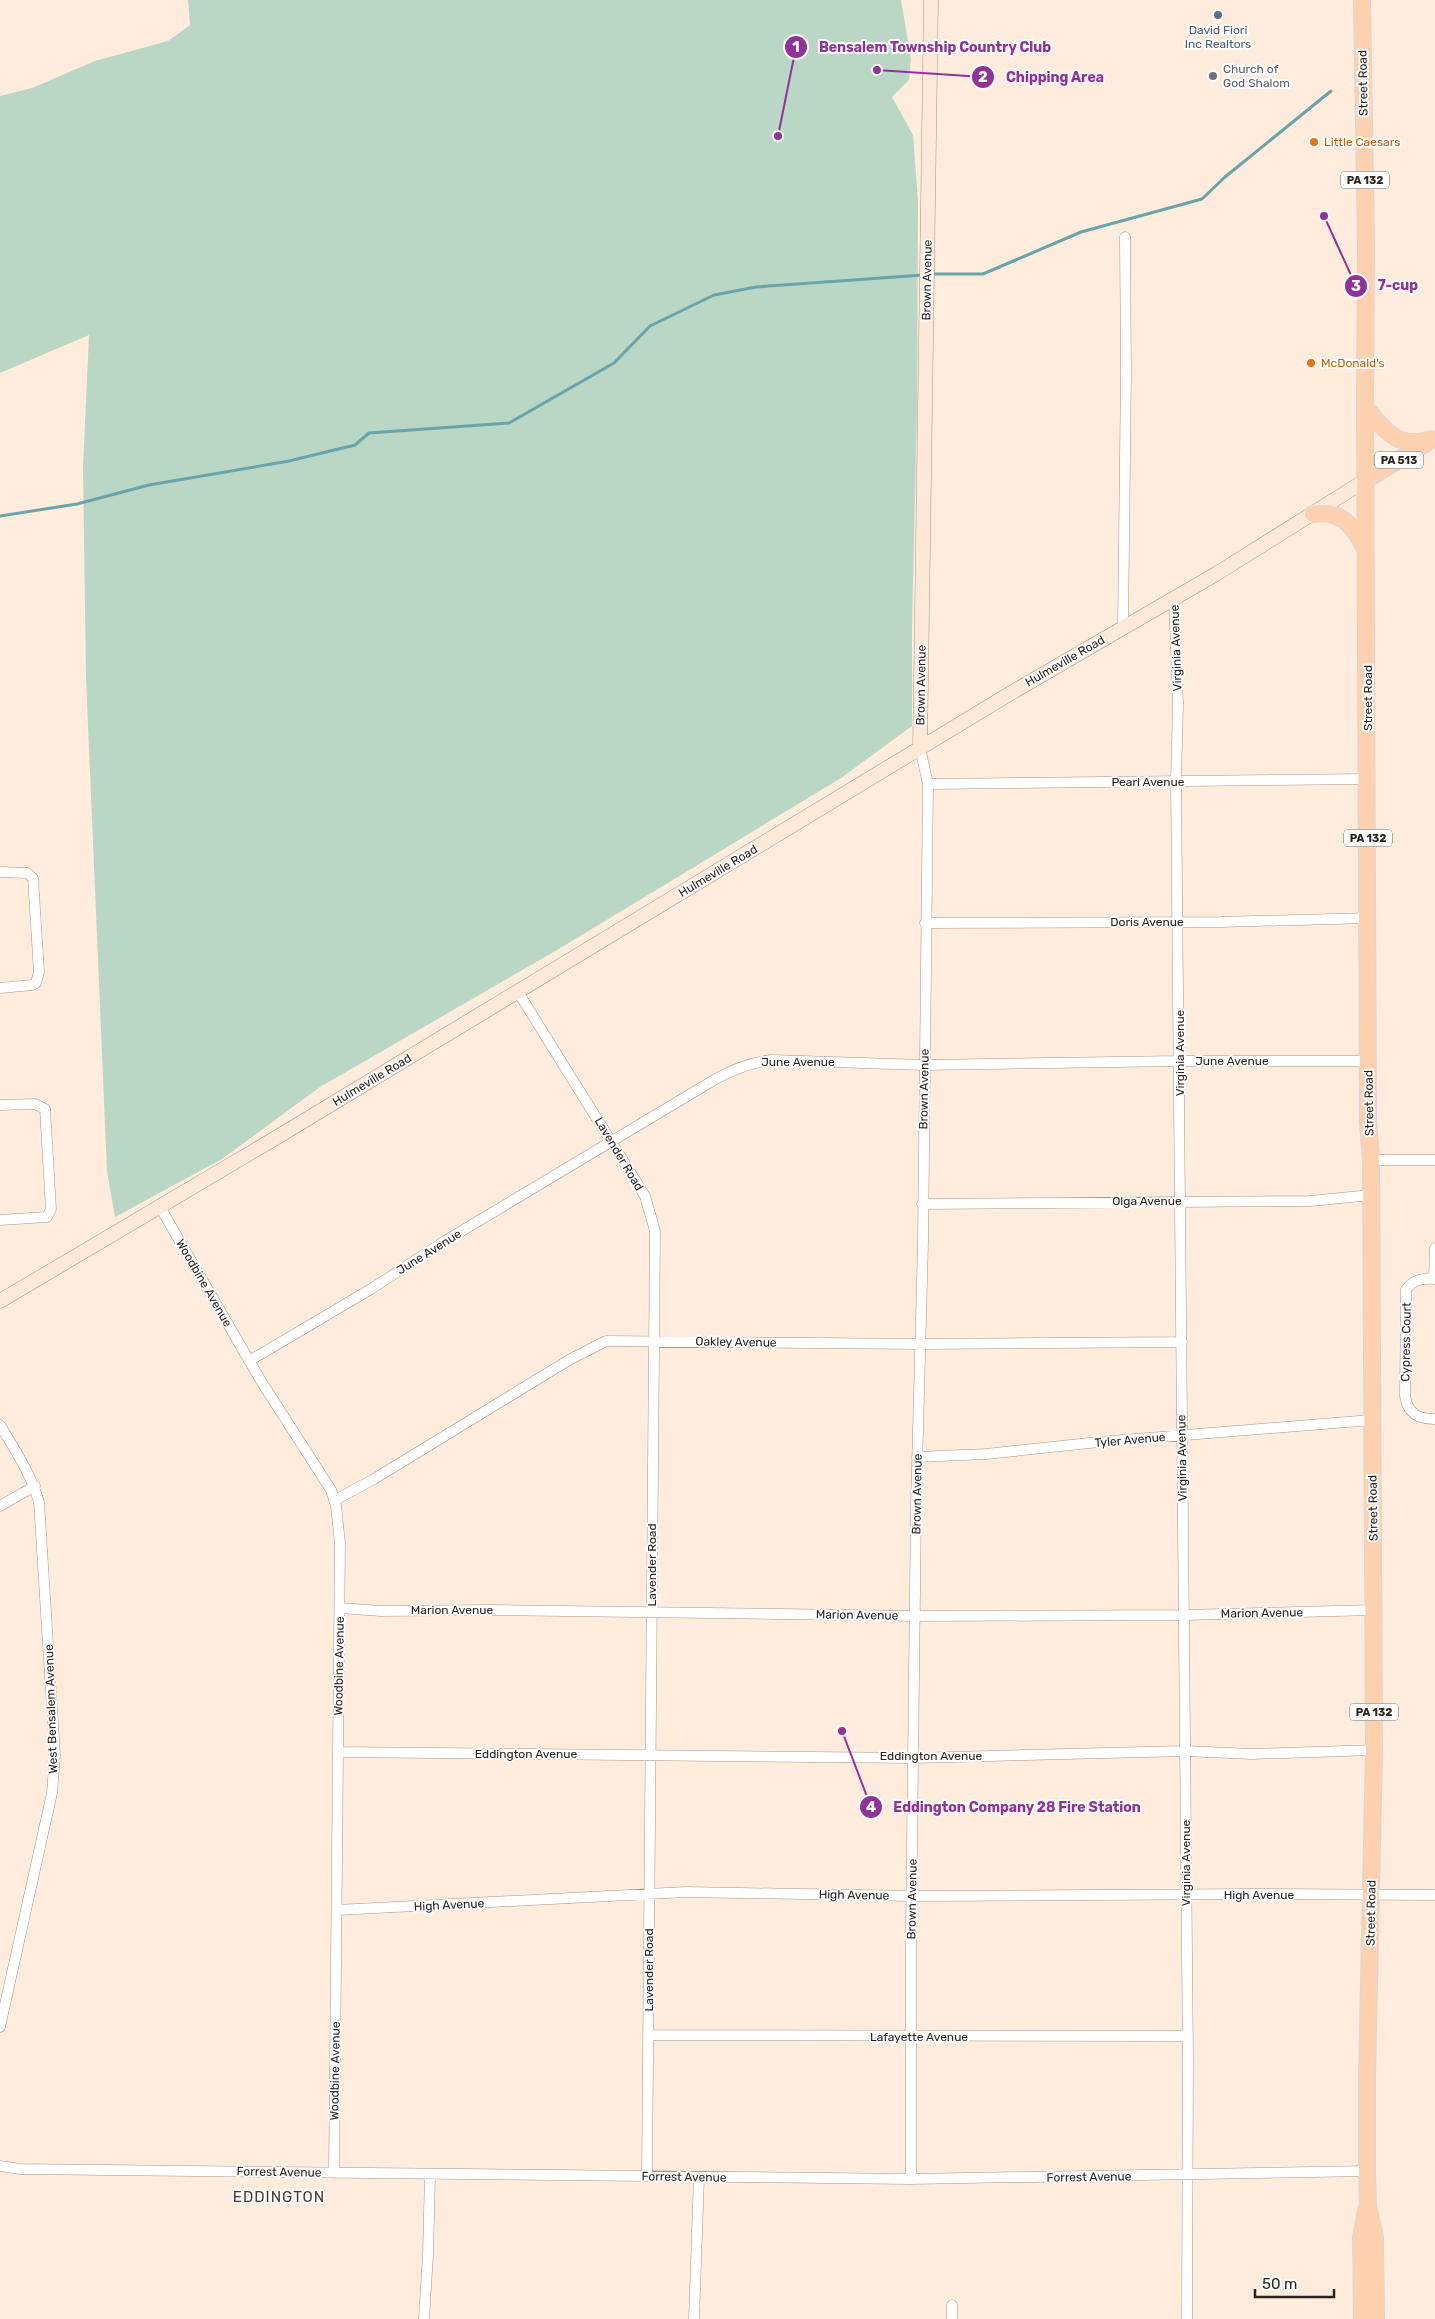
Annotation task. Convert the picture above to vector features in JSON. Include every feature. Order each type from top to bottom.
[{"type":"main road","name":"Brown Avenue","points":[[920,748],[931,0]]},
{"type":"main road","name":"Street Road","points":[[1362,0],[1366,246],[1368,1061],[1371,1160],[1374,1610],[1374,1750],[1367,2172],[1368,2206],[1375,2237],[1376,2319]]},
{"type":"main road","points":[[1365,407],[1381,427],[1394,438],[1413,443],[1433,438]]},
{"type":"main road","name":"Hulmeville Road","points":[[0,1301],[160,1208],[920,748],[1312,514],[1433,438]]},
{"type":"main road","points":[[1312,514],[1331,513],[1347,521],[1360,539],[1366,552]]},
{"type":"main road","name":"Street Road","points":[[1362,2319],[1361,2237],[1368,2206]]},
{"type":"street","points":[[1123,627],[1126,373],[1125,238]]},
{"type":"street","name":"Virginia Avenue","points":[[1174,597],[1178,704],[1176,782],[1179,922],[1188,2036],[1186,2175],[1187,2319]]},
{"type":"street","name":"Brown Avenue","points":[[911,2179],[917,1457],[928,784],[920,748]]},
{"type":"street","name":"Pearl Avenue","points":[[928,784],[1368,779]]},
{"type":"street","points":[[0,872],[27,873],[33,878],[39,972],[36,983],[32,985],[0,988]]},
{"type":"street","name":"Doris Avenue","points":[[925,922],[1179,922],[1368,918]]},
{"type":"street","name":"Lavender Road","points":[[518,992],[645,1196],[654,1221],[656,1254],[647,2176]]},
{"type":"street","name":"June Avenue","points":[[249,1361],[714,1080],[737,1067],[751,1063],[771,1060],[924,1065],[1180,1061],[1368,1061]]},
{"type":"street","points":[[0,1105],[35,1104],[45,1109],[51,1209],[47,1216],[0,1220]]},
{"type":"street","points":[[1371,1160],[1435,1160]]},
{"type":"street","name":"Olga Avenue","points":[[922,1204],[1310,1201],[1371,1195]]},
{"type":"street","name":"Woodbine Avenue","points":[[160,1208],[249,1361],[331,1490],[339,1521],[340,1608],[334,2173]]},
{"type":"street","points":[[1434,1279],[1435,1248]]},
{"type":"street","name":"Cypress Court","points":[[1434,1279],[1424,1278],[1411,1282],[1406,1290],[1405,1396],[1407,1408],[1413,1415],[1425,1419],[1435,1419]]},
{"type":"street","name":"Oakley Avenue","points":[[334,1500],[374,1479],[597,1344],[606,1341],[920,1344],[1182,1342]]},
{"type":"street","name":"Tyler Avenue","points":[[917,1457],[986,1454],[1182,1435],[1372,1420]]},
{"type":"street","name":"West Bensalem Avenue","points":[[0,1425],[35,1486],[42,1518],[55,1772],[0,2027]]},
{"type":"street","points":[[0,1506],[35,1486]]},
{"type":"street","name":"Marion Avenue","points":[[340,1608],[381,1611],[490,1610],[916,1616],[1184,1614],[1374,1610]]},
{"type":"street","name":"Eddington Avenue","points":[[338,1752],[914,1758],[1185,1751],[1252,1754],[1374,1750]]},
{"type":"street","name":"High Avenue","points":[[337,1910],[650,1894],[729,1892],[912,1896],[1435,1895]]},
{"type":"street","name":"Lafayette Avenue","points":[[649,2035],[1188,2036]]},
{"type":"street","name":"Forrest Avenue","points":[[0,2166],[20,2169],[911,2179],[1367,2172]]},
{"type":"street","points":[[424,2319],[430,2174]]},
{"type":"street","points":[[694,2319],[698,2177]]},
{"type":"street","points":[[952,2305],[952,2319]]},
{"type":"green space","points":[[188,0],[901,0],[911,59],[909,80],[892,97],[913,135],[918,201],[912,726],[841,778],[557,950],[320,1087],[222,1159],[115,1217],[107,1171],[86,678],[83,467],[89,335],[0,373],[0,96],[32,88],[95,61],[168,41],[190,25]]},
{"type":"waterway","points":[[931,274],[983,274],[1081,232],[1202,199],[1225,177],[1331,91]]},
{"type":"waterway","points":[[0,516],[77,504],[149,485],[289,461],[355,445],[369,433],[509,423],[614,363],[650,326],[714,295],[756,287],[923,275]]},
{"type":"place","name":"David Fiori Inc Realtors","points":[[1218,15]]},
{"type":"place","name":"Chipping Area","points":[[877,70]]},
{"type":"place","name":"Church of God Shalom","points":[[1213,76]]},
{"type":"place","name":"Bensalem Township Country Club","points":[[778,136]]},
{"type":"place","name":"Little Caesars","points":[[1314,142]]},
{"type":"place","name":"7-cup","points":[[1324,216]]},
{"type":"place","name":"McDonald's","points":[[1311,363]]},
{"type":"place","name":"Eddington Company 28 Fire Station","points":[[842,1731]]},
{"type":"district","name":"EDDINGTON","points":[[279,2197]]}]
